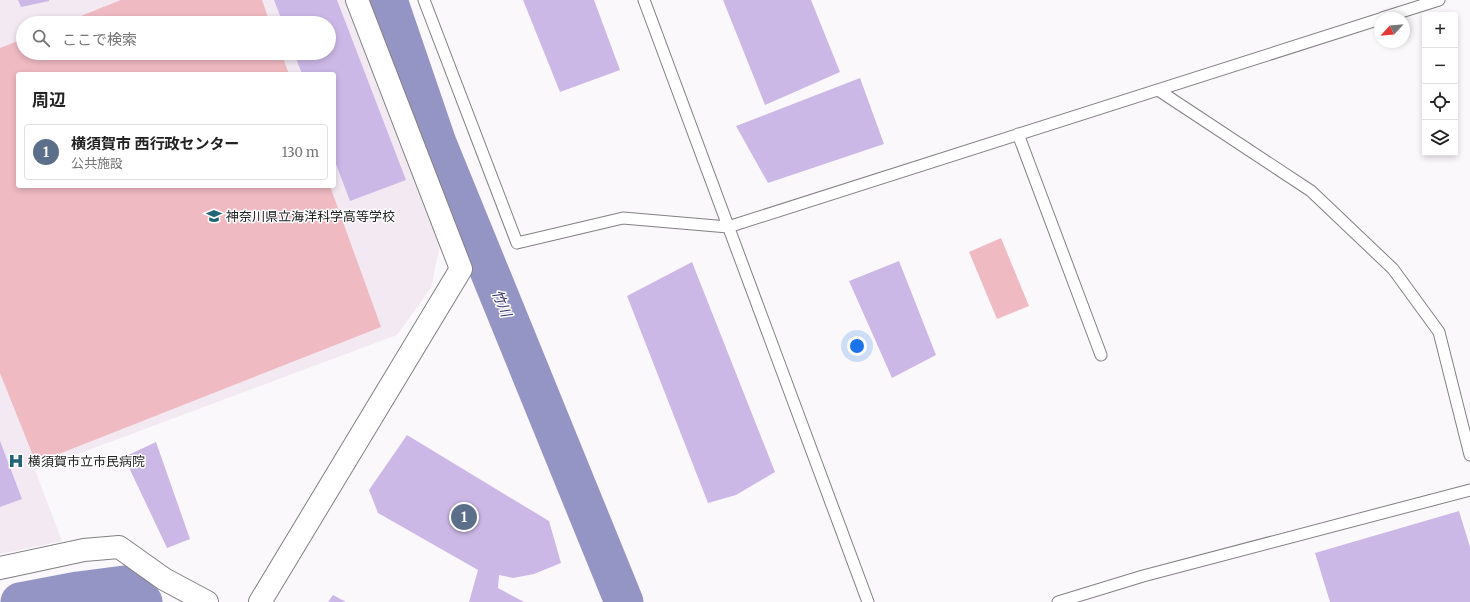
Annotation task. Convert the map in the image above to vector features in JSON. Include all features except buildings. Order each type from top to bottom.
[{"type":"street","points":[[260,602],[461,269],[357,0]]},
{"type":"street","points":[[0,568],[84,550],[119,547],[164,579],[207,602]]},
{"type":"lane","points":[[424,0],[517,243],[623,218],[728,227],[1374,20]]},
{"type":"lane","points":[[644,0],[868,602]]},
{"type":"lane","points":[[1400,12],[1439,0]]},
{"type":"lane","points":[[1158,90],[1311,191],[1393,269],[1439,332],[1470,455]]},
{"type":"lane","points":[[1018,134],[1101,355]]},
{"type":"lane","points":[[1058,602],[1143,576],[1470,490]]},
{"type":"shaded area","name":"神奈川県立海洋科学高等学校","points":[[0,0],[345,0],[440,246],[431,288],[397,335],[35,470],[62,541],[0,554]]},
{"type":"shaded area","points":[[121,0],[262,0],[268,16],[81,16]]},
{"type":"shaded area","name":"神奈川県立海洋科学高等学校","points":[[16,42],[16,60],[284,60],[288,72],[16,72],[16,188],[331,188],[381,327],[36,463],[0,373],[0,48]]},
{"type":"shaded area","points":[[1001,238],[1029,306],[997,319],[969,252]]},
{"type":"waterway","name":"竹川","points":[[388,0],[437,143],[624,602]]},
{"type":"waterway","points":[[20,602],[78,591],[124,585],[143,602]]},
{"type":"place","name":"神奈川県立海洋科学高等学校","points":[[214,216]]},
{"type":"place","name":"横須賀市立市民病院","points":[[16,461]]},
{"type":"place","name":"横須賀市 西行政センター","points":[[464,517]]}]
